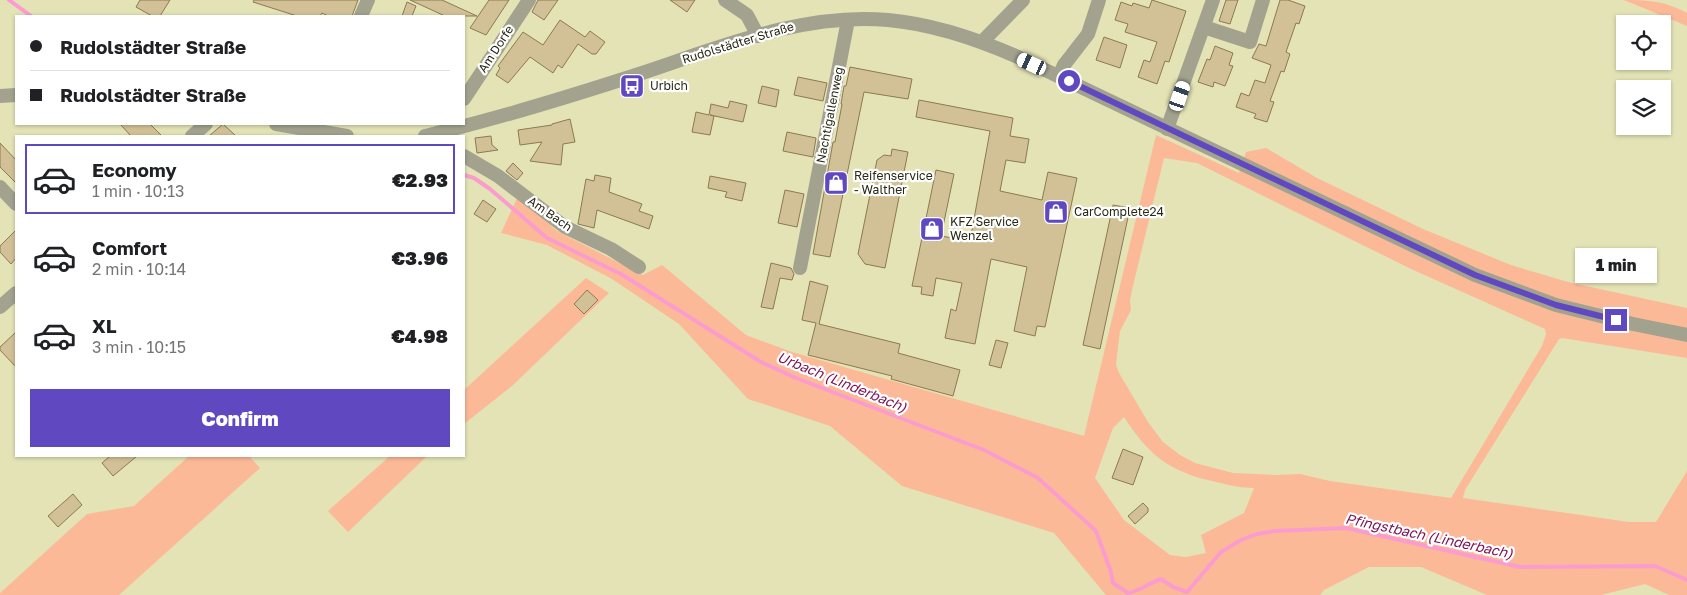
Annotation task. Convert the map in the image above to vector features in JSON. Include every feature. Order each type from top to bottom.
[{"type":"street","points":[[361,15],[368,0]]},
{"type":"street","name":"Am Dorfe","points":[[465,97],[529,0]]},
{"type":"street","points":[[725,0],[747,15],[758,36]]},
{"type":"street","points":[[982,42],[1023,0]]},
{"type":"street","points":[[1059,76],[1064,65],[1088,34],[1099,0]]},
{"type":"street","points":[[1168,129],[1213,0]]},
{"type":"street","points":[[1204,27],[1250,42],[1264,0]]},
{"type":"street","name":"Rudolstädter Straße","points":[[465,124],[519,112],[758,36],[799,25],[848,20],[887,20],[926,26],[982,42],[1059,76],[1475,275],[1565,307],[1687,335]]},
{"type":"street","name":"Nachtigallenweg","points":[[800,268],[848,20]]},
{"type":"street","points":[[0,96],[15,95]]},
{"type":"street","points":[[193,135],[205,125]]},
{"type":"street","points":[[287,125],[321,128],[344,135]]},
{"type":"street","name":"Rudolstädter Straße","points":[[428,135],[450,127]]},
{"type":"street","name":"Am Bach","points":[[465,157],[498,176],[564,226],[611,249],[639,267]]},
{"type":"street","points":[[0,187],[15,203]]},
{"type":"street","points":[[0,307],[15,294]]},
{"type":"shaded area","points":[[1624,0],[1641,0],[1672,6],[1687,13],[1687,26],[1671,19],[1671,15],[1660,15]]},
{"type":"shaded area","points":[[1156,135],[1239,173],[1246,152],[1266,148],[1317,178],[1423,229],[1511,265],[1568,282],[1687,308],[1687,358],[1559,339],[1465,490],[1463,498],[1629,522],[1656,522],[1687,471],[1687,595],[1669,595],[1645,584],[1601,595],[1487,595],[1421,567],[1369,567],[1324,590],[1320,595],[1106,595],[1054,533],[902,486],[830,426],[748,399],[679,324],[612,279],[547,245],[501,233],[518,196],[557,231],[643,275],[662,265],[746,335],[792,352],[1084,436]],"holes":[[[1164,158],[1197,163],[1409,268],[1545,329],[1546,334],[1542,346],[1451,498],[1330,481],[1300,474],[1233,473],[1195,463],[1180,455],[1163,442],[1148,422],[1119,373],[1116,364],[1120,331],[1131,310],[1132,290]],[[1124,417],[1142,442],[1152,452],[1173,467],[1200,478],[1254,488],[1244,513],[1201,535],[1206,553],[1186,557],[1170,555],[1124,520],[1095,478],[1113,428]]]},
{"type":"shaded area","points":[[586,278],[609,293],[513,385],[465,423],[465,389]]},
{"type":"shaded area","points":[[188,457],[250,457],[260,468],[119,595],[0,595],[87,514],[134,506]]},
{"type":"shaded area","points":[[389,457],[426,457],[348,532],[328,511]]},
{"type":"building","points":[[140,0],[170,0],[161,15],[150,15],[136,7]]},
{"type":"building","points":[[254,0],[358,0],[352,15],[326,15],[322,13],[321,15],[294,15],[253,2]]},
{"type":"building","points":[[410,0],[442,0],[477,16],[443,15]]},
{"type":"building","points":[[489,0],[509,0],[486,35],[470,28]]},
{"type":"building","points":[[538,0],[558,0],[544,20],[532,12]]},
{"type":"building","points":[[670,0],[695,0],[687,12]]},
{"type":"building","points":[[1152,0],[1186,11],[1169,62],[1165,61],[1157,84],[1138,77],[1144,60],[1150,62],[1157,42],[1125,32],[1128,24],[1115,20],[1121,2],[1132,6],[1133,3],[1149,8]]},
{"type":"building","points":[[1226,0],[1238,0],[1230,24],[1219,21]]},
{"type":"building","points":[[1280,0],[1288,0],[1305,6],[1299,24],[1296,23],[1286,52],[1290,54],[1284,72],[1281,71],[1270,101],[1274,102],[1267,122],[1254,118],[1256,114],[1236,107],[1241,93],[1249,96],[1255,80],[1265,83],[1271,65],[1252,58],[1259,44],[1266,46]]},
{"type":"building","points":[[407,2],[416,6],[412,15],[402,15]]},
{"type":"building","points":[[560,20],[585,37],[590,31],[605,42],[596,54],[592,54],[578,44],[562,68],[558,65],[553,73],[530,57],[508,83],[496,75],[500,68],[498,66],[523,32],[543,45]]},
{"type":"building","points":[[1104,37],[1127,45],[1120,68],[1096,60]]},
{"type":"building","points":[[1215,46],[1233,53],[1229,65],[1233,66],[1225,86],[1214,82],[1213,87],[1198,82],[1207,59],[1210,60]]},
{"type":"building","points":[[850,67],[912,79],[908,99],[864,92],[830,257],[813,254],[844,86],[846,86]]},
{"type":"building","points":[[798,77],[827,83],[823,101],[794,95]]},
{"type":"building","points":[[762,86],[779,90],[776,107],[758,103]]},
{"type":"building","points":[[919,100],[1013,118],[1010,136],[1029,139],[1025,163],[1006,160],[1000,191],[1042,200],[1048,172],[1077,178],[1045,327],[1037,326],[1035,336],[1014,331],[1027,267],[991,259],[975,344],[945,338],[951,309],[956,311],[962,283],[936,278],[933,296],[921,294],[922,287],[912,286],[936,170],[954,174],[941,236],[970,241],[990,131],[916,117]]},
{"type":"building","points":[[730,101],[747,105],[743,122],[710,115],[714,116],[710,135],[692,132],[696,112],[709,115],[711,104],[728,108]]},
{"type":"building","points":[[570,119],[575,142],[563,144],[561,165],[530,161],[542,142],[520,145],[518,130],[552,125]]},
{"type":"building","points":[[121,125],[151,125],[161,135],[130,135]]},
{"type":"building","points":[[224,125],[235,135],[210,135]]},
{"type":"building","points":[[787,132],[816,138],[813,157],[783,151]]},
{"type":"building","points":[[491,136],[492,145],[498,150],[477,153],[475,138]]},
{"type":"building","points":[[0,143],[15,159],[15,182],[0,167]]},
{"type":"building","points":[[892,149],[908,152],[885,268],[865,264],[858,254],[877,160],[884,155],[891,156]]},
{"type":"building","points":[[513,163],[523,173],[517,180],[506,171]]},
{"type":"building","points":[[595,175],[611,178],[609,192],[642,204],[639,211],[653,216],[649,229],[597,210],[594,228],[578,224],[586,179],[594,181]]},
{"type":"building","points":[[710,176],[746,183],[742,201],[725,197],[727,192],[708,188]]},
{"type":"building","points":[[785,190],[804,194],[797,227],[778,223]]},
{"type":"building","points":[[483,200],[496,209],[487,222],[474,214]]},
{"type":"building","points":[[1113,205],[1130,208],[1100,349],[1083,345]]},
{"type":"building","points":[[15,231],[15,259],[11,264],[0,252],[0,246]]},
{"type":"building","points":[[771,263],[791,268],[794,274],[792,280],[780,278],[773,309],[761,307]]},
{"type":"building","points":[[810,281],[828,286],[819,324],[900,344],[898,353],[960,370],[953,396],[891,379],[892,376],[808,355],[816,323],[802,320]]},
{"type":"building","points":[[587,290],[598,300],[584,314],[574,304]]},
{"type":"building","points":[[15,333],[15,366],[0,350],[0,347]]},
{"type":"building","points":[[996,340],[1008,343],[1001,368],[989,365]]},
{"type":"building","points":[[1123,449],[1143,457],[1133,485],[1112,478]]},
{"type":"building","points":[[109,457],[136,457],[113,476],[102,463]]},
{"type":"building","points":[[73,494],[82,505],[58,527],[48,516]]},
{"type":"building","points":[[1143,503],[1148,508],[1148,512],[1135,524],[1128,516]]},
{"type":"waterway","name":"Urbach (Linderbach)","points":[[9,0],[30,15]]},
{"type":"waterway","name":"Urbach (Linderbach)","points":[[465,175],[474,178],[490,189],[547,238],[621,274],[761,362],[796,378],[984,450],[1038,478],[1096,531],[1111,572],[1113,583],[1128,593],[1137,591],[1161,579],[1173,587],[1187,592]]},
{"type":"waterway","name":"Pfingstbach (Linderbach)","points":[[1187,592],[1221,552],[1241,540],[1257,534],[1275,531],[1346,528],[1520,567],[1655,566],[1687,580]]},
{"type":"place","name":"Urbich","points":[[632,86]]},
{"type":"place","name":"Reifenservice - Walther","points":[[836,183]]},
{"type":"place","name":"CarComplete24","points":[[1056,212]]},
{"type":"place","name":"KFZ Service Wenzel","points":[[932,229]]},
{"type":"route","points":[[1069,81],[1242,165],[1289,185],[1306,196],[1333,209],[1475,275],[1556,305],[1616,320]]}]
